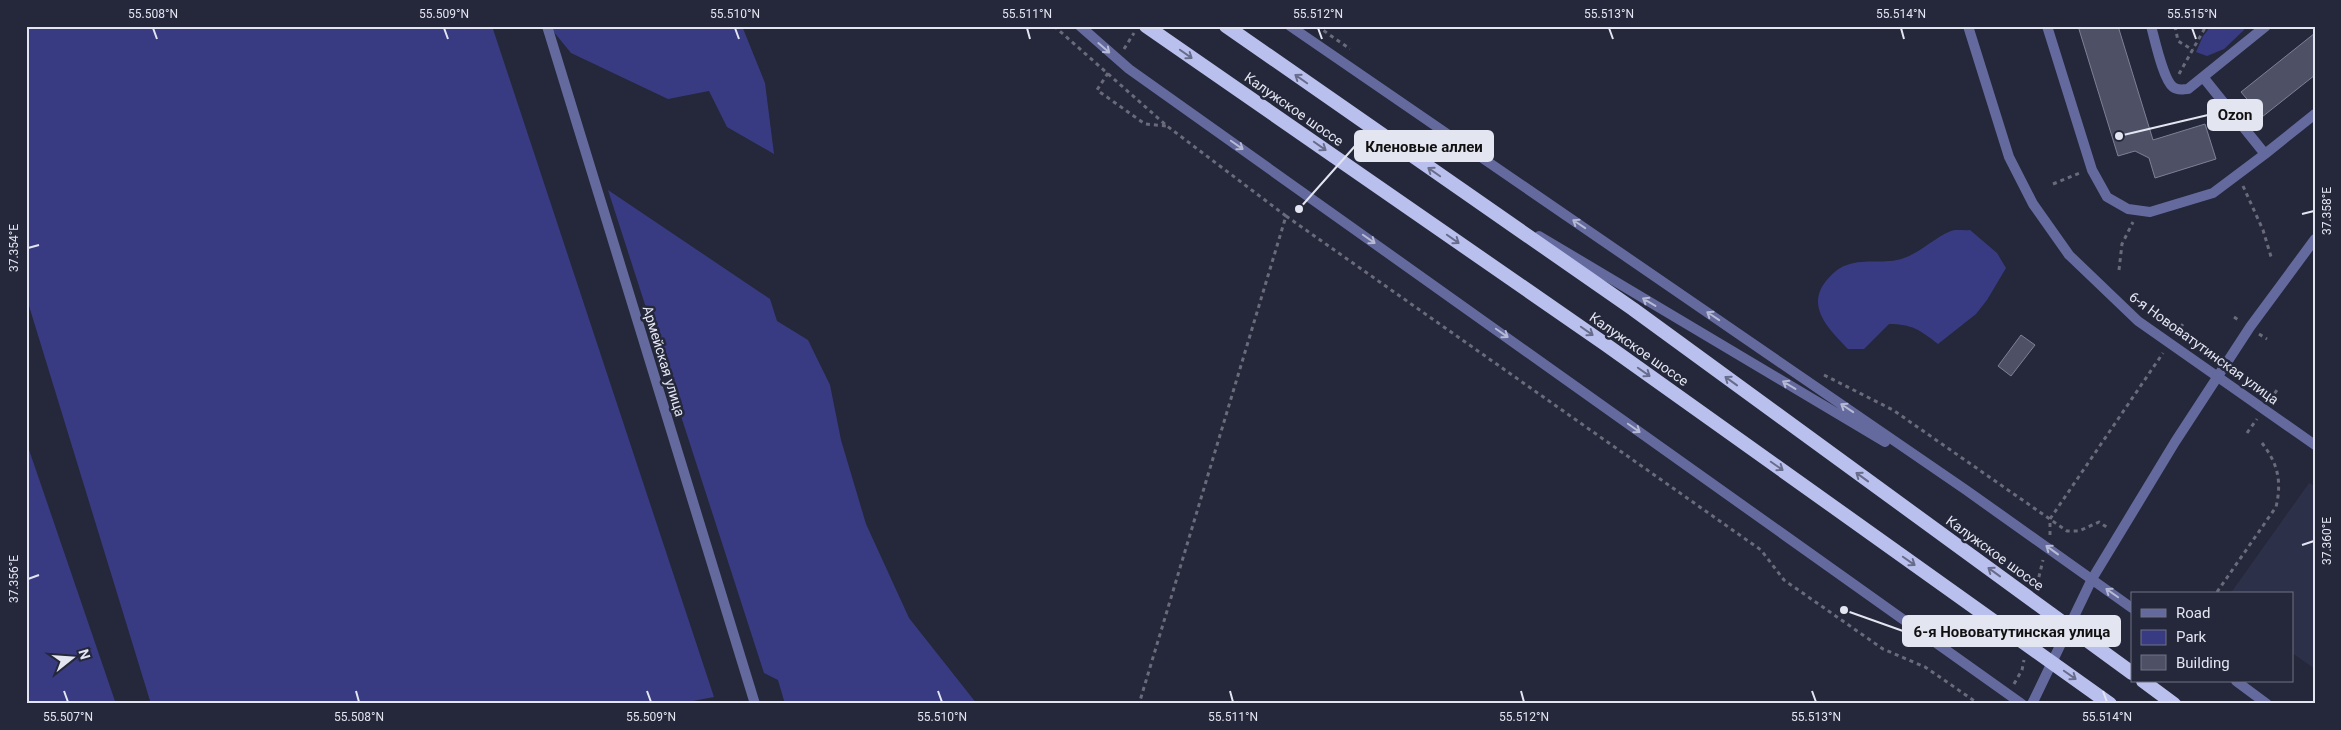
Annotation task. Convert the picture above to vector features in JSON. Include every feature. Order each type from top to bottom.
[{"type":"highway","name":"Калужское шоссе","points":[[1146,26],[1605,344],[2110,704]]},
{"type":"highway","name":"Калужское шоссе","points":[[1226,26],[1633,309],[2131,672]]},
{"type":"highway","points":[[2144,682],[2174,704]]},
{"type":"street","name":"Армейская улица","points":[[547,26],[755,704]]},
{"type":"street","points":[[1080,26],[1129,69],[2022,704]]},
{"type":"street","points":[[1290,26],[1966,490],[2131,607]]},
{"type":"street","name":"6-я Нововатутинская улица","points":[[1968,26],[2010,157],[2033,204],[2069,255],[2138,321],[2315,445]]},
{"type":"street","points":[[2047,26],[2090,164],[2107,197],[2128,209],[2150,212],[2213,192],[2266,154],[2315,114]]},
{"type":"street","points":[[2151,26],[2167,78],[2172,86],[2179,90],[2188,89],[2266,26]]},
{"type":"street","points":[[2203,77],[2266,154]]},
{"type":"street","points":[[1458,188],[1966,490]]},
{"type":"street","points":[[2032,704],[2092,579],[2250,327],[2315,239]]},
{"type":"street","points":[[2237,682],[2267,704]]},
{"type":"street","points":[[2246,689],[2255,704]]},
{"type":"path","points":[[1054,26],[1167,126],[1286,216],[1761,550],[1784,580],[1792,586],[1883,649],[1925,667],[1978,704]]},
{"type":"path","points":[[1317,26],[1358,55]]},
{"type":"path","points":[[2175,26],[2178,41],[2193,50]]},
{"type":"path","points":[[2172,86],[2206,26]]},
{"type":"path","points":[[1096,90],[1145,124],[1167,126]]},
{"type":"path","points":[[2053,184],[2076,176],[2090,164]]},
{"type":"path","points":[[2237,175],[2252,202],[2272,260]]},
{"type":"path","points":[[2119,270],[2122,244],[2133,222],[2144,212]]},
{"type":"path","points":[[1140,704],[1286,216]]},
{"type":"path","points":[[2050,520],[2155,363]]},
{"type":"path","points":[[1817,371],[1893,410],[2067,531],[2073,532],[2086,529],[2100,522],[2119,535]]},
{"type":"path","points":[[2217,592],[2276,507],[2280,490],[2279,473],[2273,457],[2262,443]]},
{"type":"shaded area","points":[[2309,483],[2315,486],[2315,669],[2294,654],[2294,592],[2231,592]]},
{"type":"green space","points":[[26,26],[492,26],[714,697],[677,704],[151,704],[26,296]]},
{"type":"green space","points":[[549,26],[742,26],[765,83],[774,154],[727,127],[709,91],[668,99],[571,53]]},
{"type":"green space","points":[[2211,26],[2243,26],[2244,30],[2224,49],[2207,56],[2196,52],[2203,36]]},
{"type":"green space","points":[[608,190],[770,299],[777,321],[808,340],[830,385],[841,440],[866,524],[909,618],[977,704],[785,704],[778,680],[764,673]]},
{"type":"green space","points":[[1970,230],[1997,253],[2006,268],[1987,300],[1976,314],[1938,344],[1915,329],[1904,325],[1889,324],[1864,349],[1848,349],[1822,318],[1818,300],[1820,291],[1826,281],[1838,269],[1854,263],[1890,261],[1904,258],[1951,231]]},
{"type":"green space","points":[[26,441],[116,704],[26,704]]},
{"type":"building","points":[[2078,26],[2118,26],[2153,140],[2205,124],[2216,159],[2155,178],[2149,158],[2135,151],[2118,156]]},
{"type":"building","points":[[2315,33],[2315,75],[2262,117],[2241,92]]},
{"type":"building","points":[[2021,335],[2035,345],[2011,376],[1998,366]]},
{"type":"place","name":"Ozon","points":[[2119,136]]},
{"type":"place","name":"Кленовые аллеи","points":[[1299,209]]},
{"type":"place","name":"6-я Нововатутинская улица","points":[[1844,610]]}]
